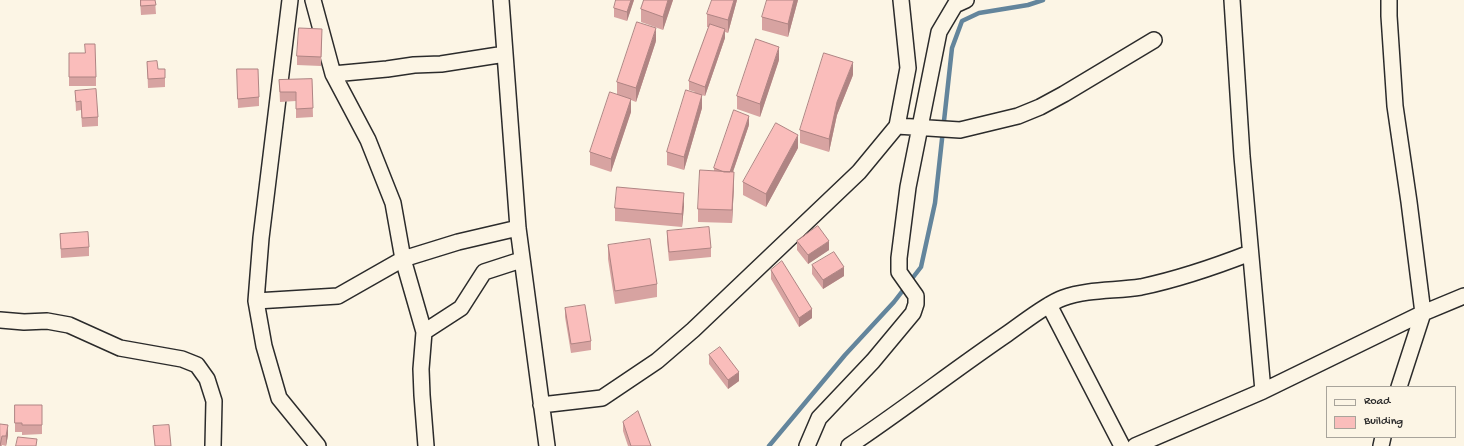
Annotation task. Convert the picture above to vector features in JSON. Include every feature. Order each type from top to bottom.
[{"type":"street","points":[[290,0],[261,238],[256,301],[264,346],[279,398],[318,446]]},
{"type":"street","points":[[313,0],[332,74],[368,140],[393,204],[403,259],[424,332],[421,369],[426,446]]},
{"type":"street","points":[[501,0],[521,260],[547,446]]},
{"type":"street","points":[[541,405],[602,398],[657,361],[693,330],[854,177],[897,126],[908,68],[901,0]]},
{"type":"street","points":[[807,446],[819,418],[873,361],[913,313],[916,304],[916,296],[899,272],[899,258],[908,187],[926,128],[939,32],[955,5],[966,0]]},
{"type":"street","points":[[1232,0],[1242,156],[1263,391]]},
{"type":"street","points":[[1389,0],[1395,106],[1423,313],[1399,386]]},
{"type":"street","points":[[897,126],[960,130],[1018,116],[1040,107],[1154,40]]},
{"type":"street","points":[[332,74],[414,65],[441,64],[505,54]]},
{"type":"street","points":[[256,301],[338,296],[403,259],[458,242],[518,228]]},
{"type":"street","points":[[849,446],[887,421],[992,344],[1049,305],[1062,298],[1080,294],[1140,287],[1195,274],[1250,253]]},
{"type":"street","points":[[424,332],[461,308],[484,272],[521,260]]},
{"type":"street","points":[[1135,446],[1263,391],[1423,313],[1464,296]]},
{"type":"street","points":[[1049,305],[1122,446]]},
{"type":"street","points":[[0,320],[24,322],[47,321],[69,325],[120,348],[182,359],[197,365],[207,379],[214,401],[213,446]]},
{"type":"building","points":[[141,0],[155,0],[156,5],[141,6]]},
{"type":"building","points":[[616,0],[631,0],[627,12],[614,8]]},
{"type":"building","points":[[644,0],[668,0],[663,17],[641,9]]},
{"type":"building","points":[[712,0],[734,0],[728,20],[707,14]]},
{"type":"building","points":[[767,0],[794,0],[788,24],[762,17]]},
{"type":"building","points":[[637,22],[656,28],[636,88],[617,82]]},
{"type":"building","points":[[710,24],[725,29],[705,87],[689,81]]},
{"type":"building","points":[[299,28],[322,29],[321,57],[297,56]]},
{"type":"building","points":[[756,39],[779,47],[760,104],[737,96]]},
{"type":"building","points":[[85,44],[95,44],[96,77],[69,77],[69,53],[85,53]]},
{"type":"building","points":[[824,53],[853,62],[837,102],[829,139],[800,130]]},
{"type":"building","points":[[157,61],[158,69],[165,69],[165,78],[148,79],[147,62]]},
{"type":"building","points":[[237,69],[258,69],[259,97],[238,99]]},
{"type":"building","points":[[312,79],[313,108],[296,109],[296,92],[280,92],[279,80]]},
{"type":"building","points":[[96,89],[98,117],[82,118],[81,101],[76,102],[75,91]]},
{"type":"building","points":[[686,90],[702,95],[684,157],[667,152]]},
{"type":"building","points":[[610,92],[631,99],[611,159],[590,152]]},
{"type":"building","points":[[734,110],[749,116],[730,172],[724,172],[714,168]]},
{"type":"building","points":[[776,123],[798,135],[766,194],[743,182]]},
{"type":"building","points":[[700,170],[734,172],[732,210],[698,209]]},
{"type":"building","points":[[617,187],[684,193],[682,214],[615,208]]},
{"type":"building","points":[[818,226],[829,241],[808,255],[797,241]]},
{"type":"building","points":[[709,227],[711,248],[669,252],[667,231]]},
{"type":"building","points":[[88,232],[89,247],[61,249],[60,234]]},
{"type":"building","points":[[650,239],[657,284],[615,291],[608,245]]},
{"type":"building","points":[[834,252],[844,267],[823,280],[812,265]]},
{"type":"building","points":[[782,261],[812,309],[799,318],[771,270]]},
{"type":"building","points":[[585,305],[591,341],[571,344],[565,308]]},
{"type":"building","points":[[720,347],[739,372],[728,380],[709,355]]},
{"type":"building","points":[[15,405],[42,405],[42,425],[22,425],[22,423],[15,423]]},
{"type":"building","points":[[638,411],[651,446],[631,446],[623,422]]},
{"type":"building","points":[[0,424],[8,425],[6,436],[2,436],[0,446]]},
{"type":"building","points":[[169,425],[171,446],[155,446],[153,426]]},
{"type":"building","points":[[18,437],[37,439],[36,446],[16,446]]},
{"type":"waterway","points":[[769,446],[845,355],[894,302],[921,267],[935,203],[952,48],[962,21],[979,13],[1028,5],[1043,0]]}]
